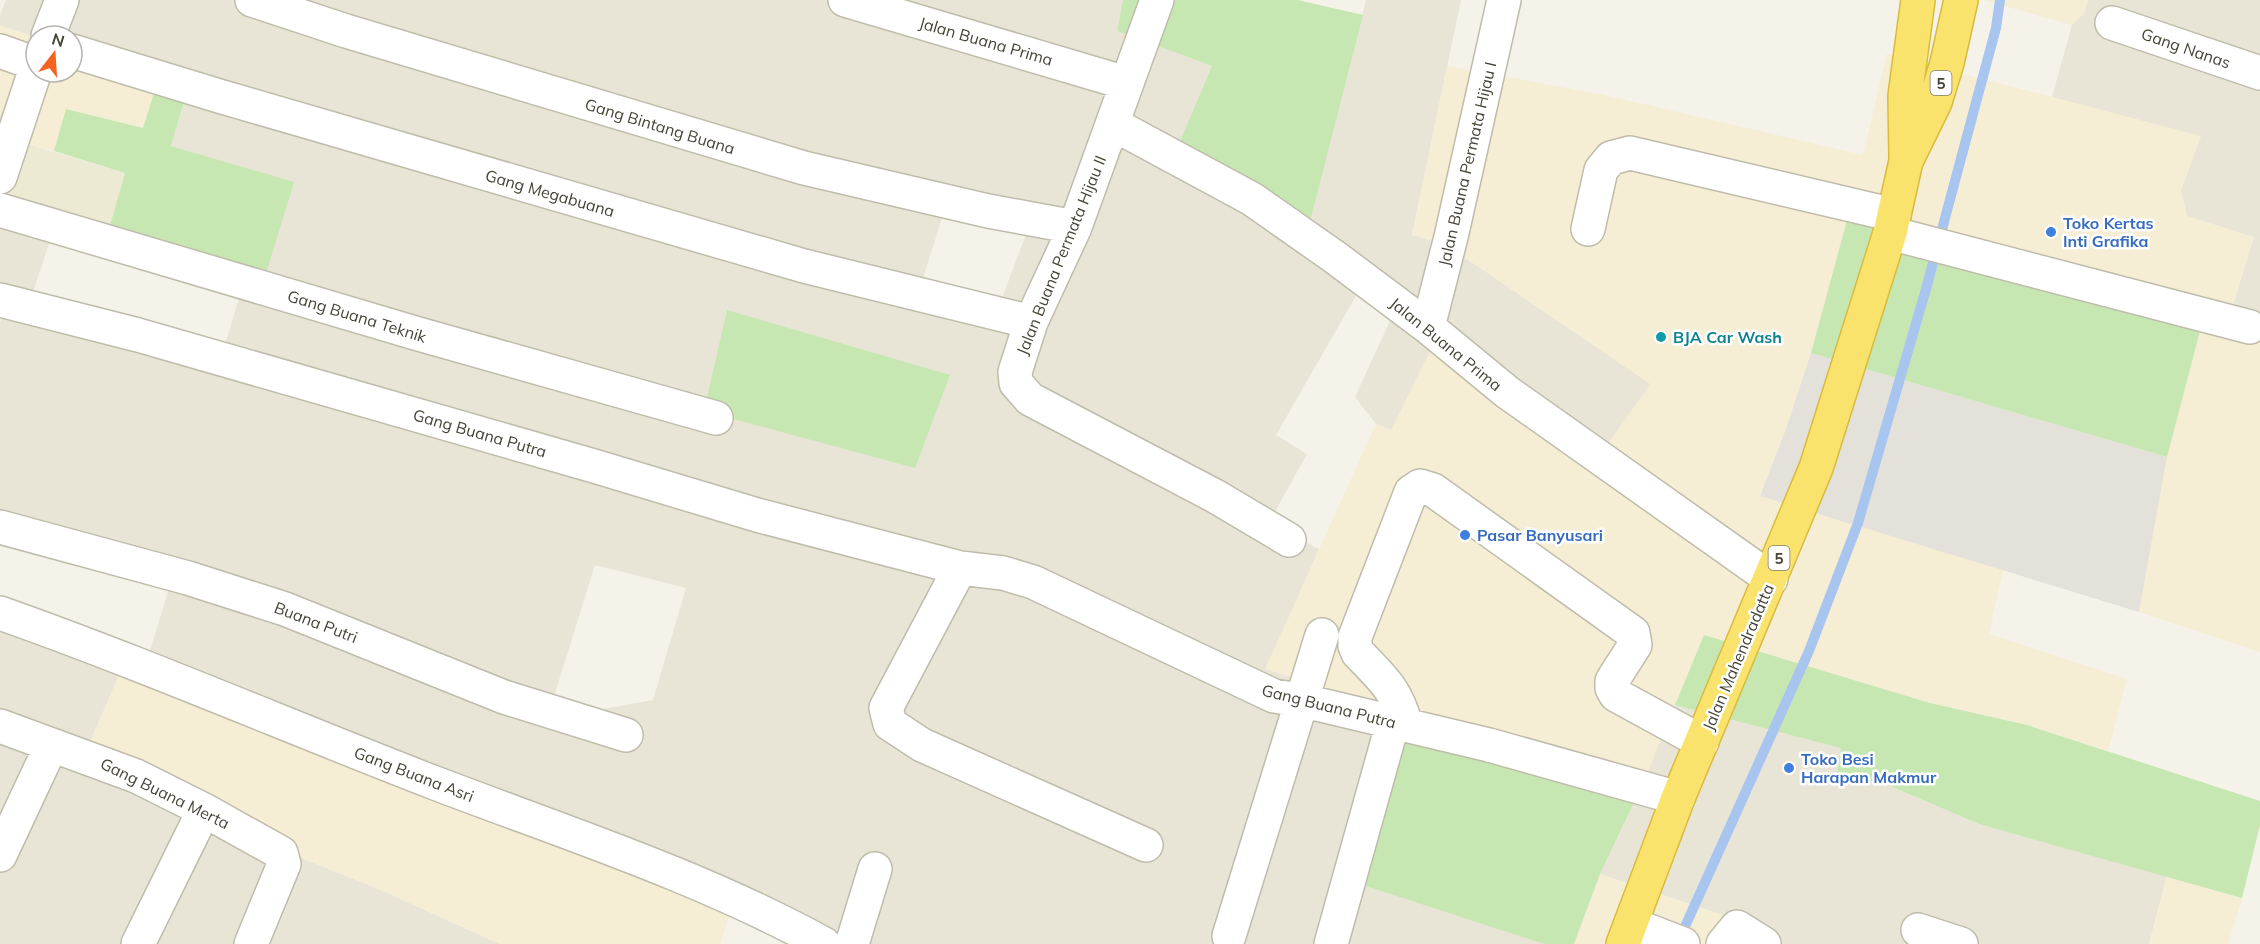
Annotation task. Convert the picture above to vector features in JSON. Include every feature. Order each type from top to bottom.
[{"type":"highway","name":"Jalan Mahendradatta","points":[[1627,934],[1678,798],[1816,468],[1892,224],[1906,161],[1905,96],[1918,0]]},
{"type":"highway","name":"Jalan Mahendradatta","points":[[1906,161],[1935,102],[1947,63],[1961,0]]},
{"type":"street","points":[[53,24],[62,0]]},
{"type":"street","name":"Gang Bintang Buana","points":[[252,0],[346,31],[804,168],[988,211],[1075,226]]},
{"type":"street","name":"Jalan Buana Prima","points":[[845,0],[1126,83]]},
{"type":"street","name":"Jalan Buana Permata Hijau II","points":[[1157,0],[1075,226],[1031,322],[1015,372],[1016,383],[1030,399],[1215,496],[1289,540]]},
{"type":"street","name":"Jalan Buana Permata Hijau I","points":[[1428,327],[1451,237],[1504,0]]},
{"type":"street","name":"Gang Nanas","points":[[2112,23],[2260,73]]},
{"type":"street","points":[[0,51],[24,61]]},
{"type":"street","name":"Gang Megabuana","points":[[84,55],[804,266],[1031,322]]},
{"type":"street","points":[[0,177],[30,84]]},
{"type":"street","name":"Jalan Buana Prima","points":[[1113,124],[1252,199],[1428,327],[1507,392],[1771,579]]},
{"type":"street","points":[[1588,229],[1601,170],[1611,158],[1630,153],[1892,224],[2250,327]]},
{"type":"street","name":"Gang Buana Teknik","points":[[0,210],[415,333],[716,418]]},
{"type":"street","name":"Gang Buana Putra","points":[[0,300],[138,335],[757,515],[960,568],[1004,573],[1033,582],[1275,696],[1300,699],[1488,745],[1678,798]]},
{"type":"street","points":[[1331,944],[1399,723],[1401,705],[1393,691],[1358,653],[1354,646],[1355,637],[1412,492],[1420,486],[1433,490],[1633,633],[1635,645],[1612,681],[1612,688],[1616,695],[1702,742]]},
{"type":"street","name":"Buana Putri","points":[[0,527],[188,578],[285,609],[504,697],[626,735]]},
{"type":"street","points":[[960,568],[886,708],[890,724],[922,745],[1146,844]]},
{"type":"street","name":"Gang Buana Asri","points":[[0,613],[92,646],[435,783],[657,865],[744,903],[824,944]]},
{"type":"street","points":[[1229,936],[1300,699],[1322,635]]},
{"type":"street","name":"Gang Buana Merta","points":[[0,726],[51,746],[98,760],[136,776],[204,810],[281,853],[284,864],[251,944]]},
{"type":"street","points":[[0,855],[51,746]]},
{"type":"street","points":[[138,944],[204,810]]},
{"type":"street","points":[[852,944],[875,869]]},
{"type":"street","points":[[1723,944],[1737,927],[1764,944]]},
{"type":"street","points":[[1918,930],[1960,944]]},
{"type":"street","points":[[1627,934],[1683,944]]},
{"type":"shaded area","points":[[6,0],[1123,0],[1117,31],[1212,66],[1304,244],[1366,0],[1461,0],[1412,235],[1445,244],[1651,384],[1599,457],[1391,430],[1376,424],[1355,397],[1395,310],[1361,287],[1276,435],[1307,454],[1268,524],[1319,549],[1266,669],[1410,716],[1350,881],[1544,944],[829,944],[146,664],[173,575],[0,525],[0,323],[10,287],[0,284],[0,199],[58,217],[33,292],[223,351],[247,272],[171,146],[190,82],[84,41],[84,24],[24,24],[24,33],[0,26],[0,15]],"holes":[[[950,193],[1033,216],[996,314],[919,291]],[[595,565],[686,588],[653,700],[547,719]]]},
{"type":"shaded area","points":[[1984,0],[2088,0],[2084,13],[2072,25]]},
{"type":"shaded area","points":[[2088,0],[2260,0],[2260,310],[2253,327],[2228,319],[2253,237],[2187,216],[2181,191],[2052,97],[2072,25],[2084,13]]},
{"type":"shaded area","points":[[0,26],[24,33],[24,84],[84,84],[84,52],[160,74],[143,128],[67,109],[54,151],[0,136]]},
{"type":"shaded area","points":[[1887,54],[2201,136],[2181,191],[2187,216],[2254,237],[2229,319],[2253,326],[2260,310],[2260,652],[2139,612],[2167,457],[2205,312],[1849,214],[1811,353],[1786,429],[1760,495],[2003,570],[1989,634],[2127,679],[2108,751],[2027,725],[1930,703],[1704,635],[1640,790],[1265,669],[1376,424],[1391,430],[1434,343],[1599,457],[1650,384],[1445,244],[1412,235],[1447,66],[1604,95],[1863,155]]},
{"type":"shaded area","points":[[0,136],[125,173],[108,232],[0,199]]},
{"type":"shaded area","points":[[1811,353],[2167,457],[2139,612],[1760,496],[1786,429]]},
{"type":"shaded area","points":[[0,609],[127,657],[87,749],[243,835],[374,887],[500,944],[0,944]]},
{"type":"shaded area","points":[[127,657],[735,897],[720,944],[500,944],[374,887],[243,835],[87,750]]},
{"type":"shaded area","points":[[1675,705],[1842,748],[1837,773],[1890,786],[1979,824],[2167,875],[2149,944],[1780,944],[1735,919],[1600,874],[1640,790]]},
{"type":"shaded area","points":[[1600,874],[1735,919],[1780,944],[1574,944]]},
{"type":"shaded area","points":[[2167,875],[2242,898],[2228,944],[2149,944]]},
{"type":"green space","points":[[1123,0],[1298,0],[1363,15],[1304,245],[1176,151],[1212,66],[1117,31]]},
{"type":"green space","points":[[160,74],[190,81],[171,146],[294,182],[265,277],[108,232],[125,173],[54,151],[66,109],[143,128]]},
{"type":"green space","points":[[1849,213],[2205,312],[2167,457],[1811,353]]},
{"type":"green space","points":[[727,310],[950,375],[915,468],[704,411]]},
{"type":"green space","points":[[1704,635],[1930,703],[2027,725],[2260,801],[2260,825],[2242,898],[1979,824],[1890,786],[1837,773],[1841,748],[1675,705]]},
{"type":"green space","points":[[1410,716],[1640,790],[1600,874],[1574,944],[1544,944],[1350,881]]},
{"type":"waterway","points":[[1679,940],[1809,651],[1858,523],[1926,289],[1996,28],[2000,0]]},
{"type":"place","name":"Toko Kertas Inti Grafika","points":[[2051,232]]},
{"type":"place","name":"BJA Car Wash","points":[[1661,337]]},
{"type":"place","name":"Pasar Banyusari","points":[[1465,535]]},
{"type":"place","name":"Toko Besi Harapan Makmur","points":[[1789,768]]}]
